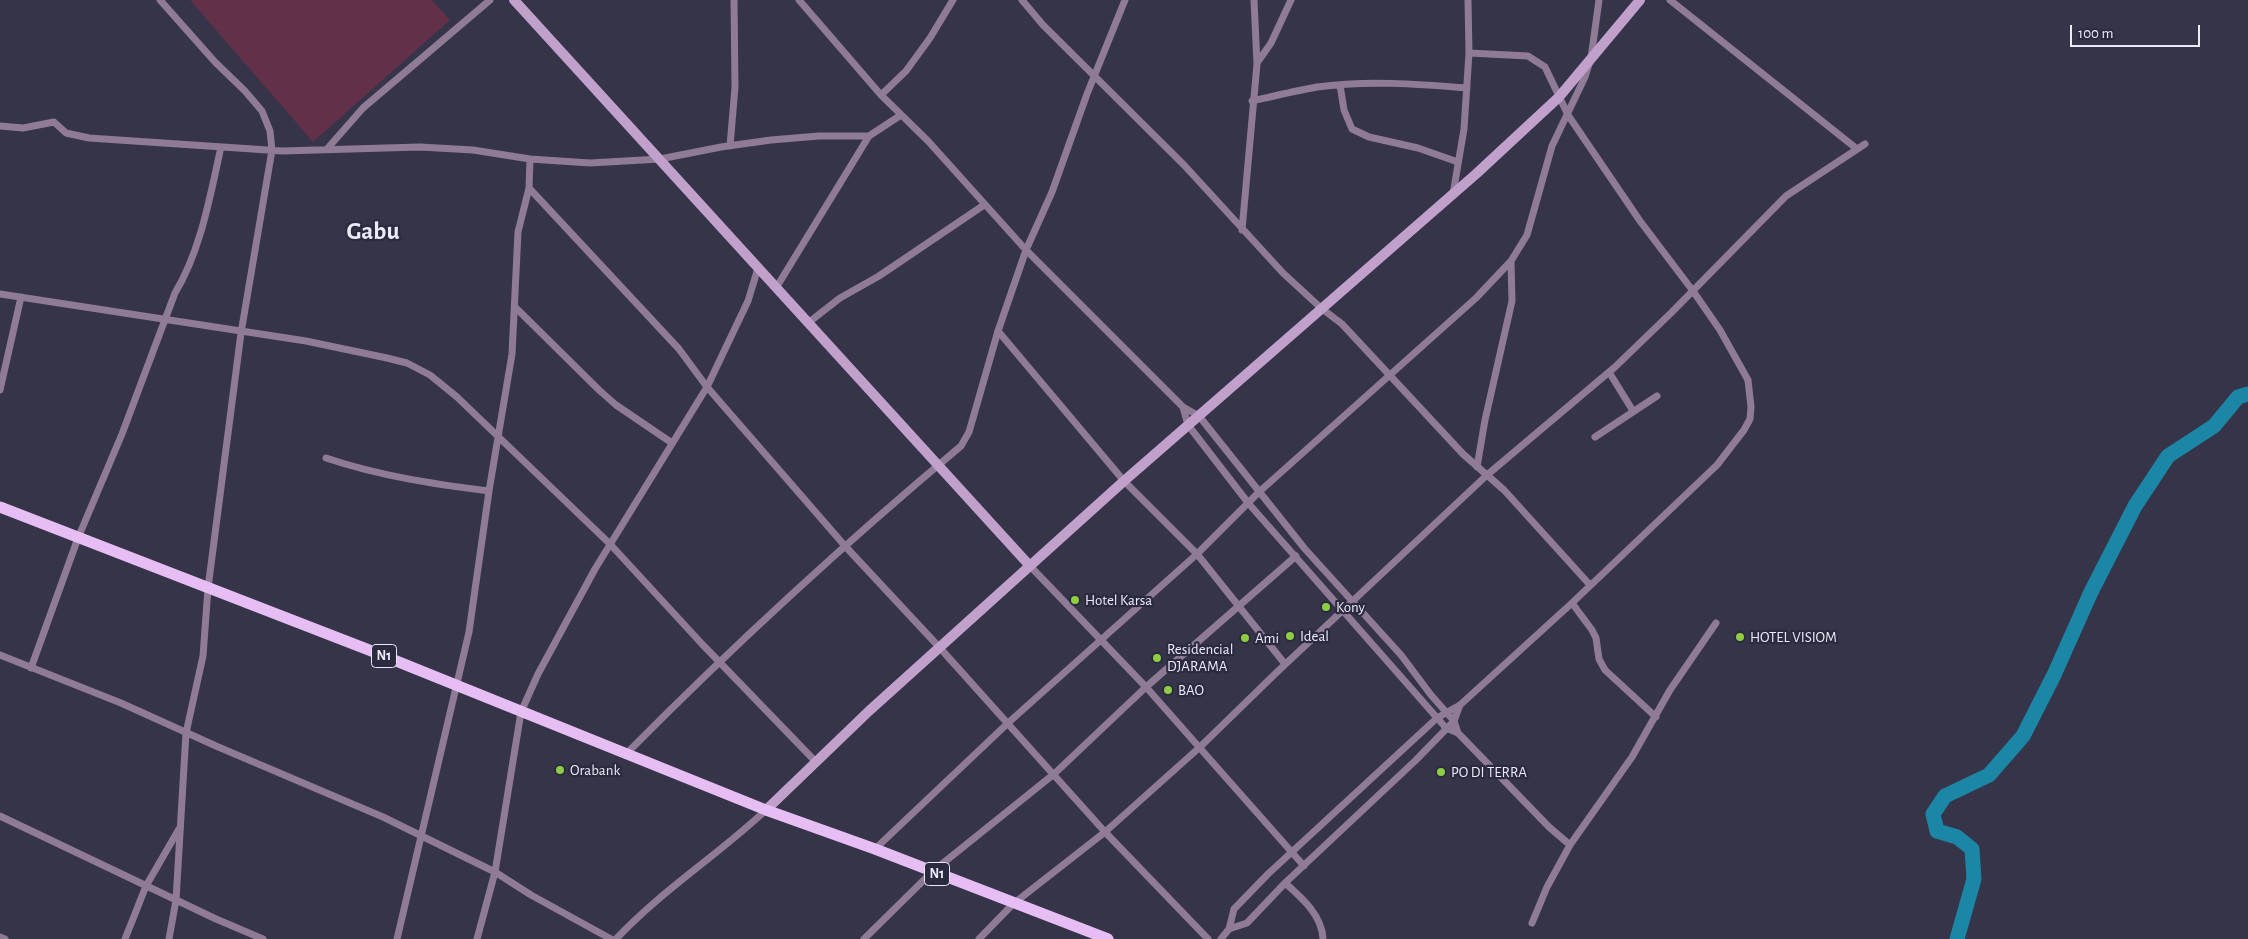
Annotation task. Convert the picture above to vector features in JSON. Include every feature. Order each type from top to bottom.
[{"type":"main road","points":[[514,0],[1030,566]]},
{"type":"main road","points":[[766,810],[815,761],[1124,481],[1453,194],[1559,97],[1640,0]]},
{"type":"main road","name":"N1","points":[[0,507],[458,686],[766,810],[875,849],[1013,904],[1108,939]]},
{"type":"street","points":[[160,0],[262,111],[270,131],[272,150],[241,333],[208,588],[203,656],[186,732],[176,900],[170,939]]},
{"type":"street","points":[[327,149],[362,108],[490,0]]},
{"type":"street","points":[[730,146],[735,87],[734,0]]},
{"type":"street","points":[[799,0],[881,94],[966,183],[1026,250],[1183,407],[1200,416],[1305,549],[1400,655],[1454,721],[1458,733]]},
{"type":"street","points":[[881,94],[915,59],[953,0]]},
{"type":"street","points":[[1022,0],[1043,25],[1095,74],[1146,129],[1184,165],[1283,273],[1321,308],[1342,324],[1463,454],[1504,490],[1590,585]]},
{"type":"street","points":[[625,754],[683,695],[845,546],[961,446],[969,432],[998,330],[1026,250],[1052,192],[1095,74],[1125,0]]},
{"type":"street","points":[[1242,230],[1252,135],[1252,101],[1256,64],[1254,0]]},
{"type":"street","points":[[1256,64],[1271,43],[1291,0]]},
{"type":"street","points":[[1453,194],[1466,88],[1468,0]]},
{"type":"street","points":[[875,849],[1008,723],[1196,554],[1249,504],[1259,492],[1476,298],[1511,261],[1527,235],[1552,146],[1568,115],[1591,58],[1599,0]]},
{"type":"street","points":[[1670,0],[1857,148]]},
{"type":"street","points":[[1221,939],[1229,929],[1234,910],[1268,874],[1437,718],[1460,705],[1572,603],[1717,465],[1734,446],[1750,419],[1750,394],[1742,367],[1693,291],[1640,221],[1568,115],[1545,67],[1528,56],[1468,53]]},
{"type":"street","points":[[1252,101],[1317,87],[1413,83],[1466,88]]},
{"type":"street","points":[[1340,86],[1344,110],[1352,129],[1369,137],[1418,148],[1458,162]]},
{"type":"street","points":[[776,288],[869,136],[901,115]]},
{"type":"street","points":[[0,126],[23,128],[54,122],[66,133],[89,138],[272,150],[420,147],[473,150],[530,160],[590,163],[660,159],[730,146],[819,136],[869,136]]},
{"type":"street","points":[[979,939],[1013,904],[1105,832],[1200,747],[1285,664],[1487,475],[1608,372],[1693,291],[1786,196],[1865,144]]},
{"type":"street","points":[[31,668],[78,538],[122,434],[174,293],[183,280],[198,240],[220,146]]},
{"type":"street","points":[[397,939],[420,836],[458,686],[469,632],[489,492],[512,354],[516,308],[518,232],[529,188],[530,160]]},
{"type":"street","points":[[529,188],[679,349],[707,387],[845,546],[940,648],[1105,832],[1208,939]]},
{"type":"street","points":[[808,323],[840,298],[880,276],[984,205]]},
{"type":"street","points":[[1477,467],[1485,420],[1512,301],[1511,261]]},
{"type":"street","points":[[477,939],[495,872],[521,712],[538,674],[610,544],[707,387],[748,301],[758,268]]},
{"type":"street","points":[[0,294],[241,333],[306,341],[407,363],[430,375],[457,397],[610,544],[815,761]]},
{"type":"street","points":[[0,390],[21,297]]},
{"type":"street","points":[[516,308],[610,400],[672,442]]},
{"type":"street","points":[[998,330],[1124,481],[1196,554],[1285,664]]},
{"type":"street","points":[[1608,372],[1633,411]]},
{"type":"street","points":[[1594,437],[1657,396]]},
{"type":"street","points":[[1183,407],[1188,425],[1249,504],[1437,718],[1446,728],[1458,733],[1549,827],[1570,844]]},
{"type":"street","points":[[326,458],[365,471],[489,492]]},
{"type":"street","points":[[864,939],[932,872],[1054,774],[1146,687],[1296,556]]},
{"type":"street","points":[[1030,566],[1146,687],[1304,866]]},
{"type":"street","points":[[1572,603],[1596,638],[1599,658],[1605,670],[1656,717]]},
{"type":"street","points":[[1532,924],[1547,887],[1570,844],[1632,757],[1670,690],[1716,623]]},
{"type":"street","points":[[0,656],[112,699],[354,804],[495,872],[531,895],[611,939]]},
{"type":"street","points":[[1229,929],[1247,923],[1285,882],[1416,760],[1454,721],[1460,705]]},
{"type":"street","points":[[616,939],[636,918],[724,847],[766,810]]},
{"type":"street","points":[[0,816],[254,937],[263,939]]},
{"type":"street","points":[[125,939],[146,886],[180,829]]},
{"type":"street","points":[[1285,882],[1314,912],[1321,928],[1323,939]]},
{"type":"street","points":[[0,937],[5,939]]},
{"type":"shaded area","points":[[190,0],[432,0],[450,20],[313,142]]},
{"type":"waterway","points":[[1957,939],[1974,879],[1972,849],[1957,837],[1937,831],[1933,814],[1945,796],[1989,775],[2023,736],[2054,675],[2091,592],[2135,506],[2168,456],[2214,426],[2238,397],[2248,394]]},
{"type":"place","name":"Hotel Karsa","points":[[1075,600]]},
{"type":"place","name":"Kony","points":[[1326,607]]},
{"type":"place","name":"Ideal","points":[[1290,636]]},
{"type":"place","name":"HOTEL VISIOM","points":[[1740,637]]},
{"type":"place","name":"Ami","points":[[1245,638]]},
{"type":"place","name":"Residencial DJARAMA","points":[[1157,658]]},
{"type":"place","name":"BAO","points":[[1168,690]]},
{"type":"place","name":"Orabank","points":[[560,770]]},
{"type":"place","name":"PO DI TERRA","points":[[1441,772]]},
{"type":"district","name":"Gabu","points":[[373,231]]}]
